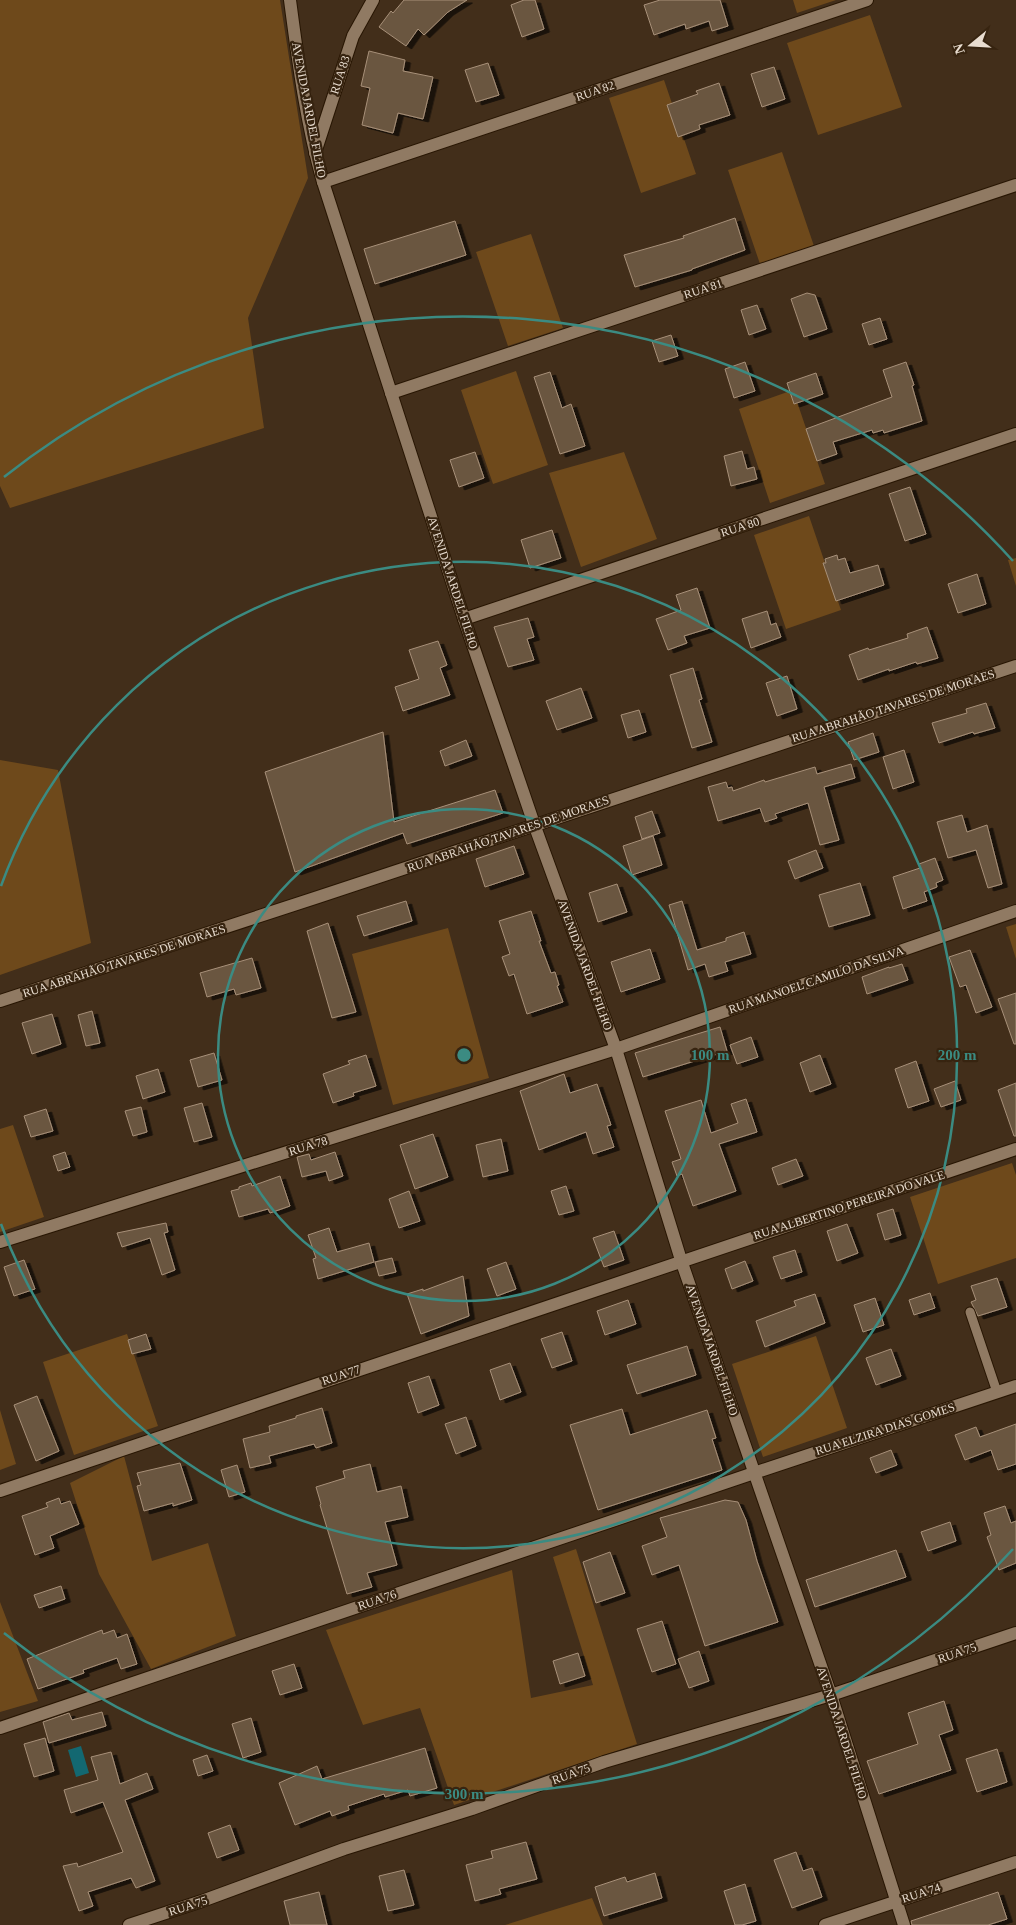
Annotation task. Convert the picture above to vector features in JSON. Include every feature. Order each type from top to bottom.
[{"type":"street","name":"AVENIDA JARDEL FILHO","points":[[290,0],[301,83],[315,153],[323,182],[464,619],[534,824],[616,1049],[681,1260],[831,1695],[904,1925]]},
{"type":"street","name":"RUA 83","points":[[315,153],[353,36],[372,0]]},
{"type":"street","name":"RUA 82","points":[[323,182],[867,0]]},
{"type":"street","name":"RUA 81","points":[[391,393],[1016,185]]},
{"type":"street","name":"RUA 80","points":[[464,619],[1016,434]]},
{"type":"street","name":"RUA ABRAHÃO TAVARES DE MORAES","points":[[0,1001],[1016,666]]},
{"type":"street","name":"RUA MANOEL CAMILO DA SILVA","points":[[616,1049],[1016,911]]},
{"type":"street","name":"RUA 78","points":[[0,1242],[616,1049]]},
{"type":"street","name":"RUA ALBERTINO PEREIRA DO VALE","points":[[681,1260],[1016,1149]]},
{"type":"street","name":"RUA 77","points":[[0,1491],[681,1260]]},
{"type":"street","name":"RUA ELZIRA DIAS GOMES","points":[[754,1473],[1016,1386]]},
{"type":"street","name":"RUA 76","points":[[0,1728],[754,1473]]},
{"type":"street","name":"RUA 75","points":[[129,1925],[202,1901],[344,1849],[472,1809],[604,1762],[831,1695],[1016,1633]]},
{"type":"street","name":"RUA 74","points":[[825,1925],[1016,1862]]},
{"type":"lane","points":[[970,1312],[997,1392]]},
{"type":"shaded area","points":[[0,0],[280,0],[308,178],[248,318],[264,428],[10,508],[0,486]]},
{"type":"shaded area","points":[[793,0],[836,0],[797,13]]},
{"type":"shaded area","points":[[870,15],[902,107],[818,135],[787,43]]},
{"type":"shaded area","points":[[664,80],[696,174],[641,193],[609,98]]},
{"type":"shaded area","points":[[782,152],[814,246],[760,264],[728,170]]},
{"type":"shaded area","points":[[531,234],[563,328],[508,346],[476,252]]},
{"type":"shaded area","points":[[516,371],[548,465],[493,484],[461,390]]},
{"type":"shaded area","points":[[793,390],[825,484],[770,503],[739,409]]},
{"type":"shaded area","points":[[624,452],[657,539],[581,567],[549,473]]},
{"type":"shaded area","points":[[809,516],[841,610],[786,629],[754,535]]},
{"type":"shaded area","points":[[1016,558],[1016,586],[1008,560]]},
{"type":"shaded area","points":[[0,760],[58,770],[91,943],[0,975]]},
{"type":"shaded area","points":[[1016,924],[1016,959],[1006,927]]},
{"type":"shaded area","points":[[448,928],[489,1078],[393,1105],[352,954]]},
{"type":"shaded area","points":[[13,1125],[44,1217],[0,1232],[0,1129]]},
{"type":"shaded area","points":[[1012,1163],[1016,1175],[1016,1258],[938,1284],[910,1197]]},
{"type":"shaded area","points":[[127,1334],[158,1426],[74,1455],[43,1362]]},
{"type":"shaded area","points":[[816,1336],[847,1428],[763,1457],[732,1364]]},
{"type":"shaded area","points":[[0,1410],[16,1464],[0,1470]]},
{"type":"shaded area","points":[[124,1456],[152,1561],[208,1543],[236,1636],[151,1669],[99,1574],[70,1483]]},
{"type":"shaded area","points":[[576,1549],[637,1744],[454,1805],[420,1708],[363,1725],[326,1630],[512,1570],[531,1698],[593,1685],[553,1557]]},
{"type":"shaded area","points":[[0,1602],[38,1701],[0,1712]]},
{"type":"shaded area","points":[[592,1898],[603,1925],[505,1925]]},
{"type":"water","points":[[81,1746],[89,1773],[76,1777],[68,1750]]},
{"type":"building","points":[[404,0],[467,0],[448,12],[424,35],[418,29],[406,46],[379,27],[391,11],[393,13]]},
{"type":"building","points":[[524,0],[535,0],[544,29],[522,37],[511,5]]},
{"type":"building","points":[[660,0],[720,0],[728,26],[712,31],[709,21],[686,29],[685,24],[654,35],[644,5]]},
{"type":"building","points":[[369,51],[405,60],[403,71],[433,77],[423,119],[398,113],[393,133],[362,125],[370,88],[361,86]]},
{"type":"building","points":[[488,63],[499,95],[476,102],[465,70]]},
{"type":"building","points":[[774,67],[785,99],[762,107],[751,74]]},
{"type":"building","points":[[719,83],[730,115],[699,125],[700,129],[678,137],[667,105],[698,94],[696,91]]},
{"type":"building","points":[[735,218],[745,250],[692,270],[635,287],[624,255],[684,238],[683,236]]},
{"type":"building","points":[[455,221],[466,255],[375,284],[364,249]]},
{"type":"building","points":[[807,293],[815,295],[827,329],[804,337],[791,299]]},
{"type":"building","points":[[757,305],[766,329],[749,335],[741,310]]},
{"type":"building","points":[[880,318],[887,339],[869,345],[862,324]]},
{"type":"building","points":[[671,335],[678,356],[659,362],[652,341]]},
{"type":"building","points":[[745,362],[755,391],[734,398],[725,369]]},
{"type":"building","points":[[906,362],[914,385],[912,386],[922,421],[884,433],[883,430],[873,433],[872,430],[833,442],[837,454],[817,461],[806,429],[892,397],[883,370]]},
{"type":"building","points":[[550,372],[562,408],[571,404],[585,446],[560,454],[534,377]]},
{"type":"building","points":[[816,373],[823,394],[794,404],[787,383]]},
{"type":"building","points":[[742,451],[747,469],[754,467],[757,479],[731,486],[724,456]]},
{"type":"building","points":[[475,452],[484,478],[459,487],[450,460]]},
{"type":"building","points":[[910,487],[926,534],[905,541],[889,494]]},
{"type":"building","points":[[552,530],[561,558],[530,568],[521,540]]},
{"type":"building","points":[[837,555],[838,560],[845,558],[850,573],[878,565],[884,585],[836,601],[823,563],[826,563],[825,559]]},
{"type":"building","points":[[977,574],[986,604],[958,613],[948,584]]},
{"type":"building","points":[[697,588],[710,628],[684,636],[687,643],[668,650],[656,619],[681,610],[676,595]]},
{"type":"building","points":[[767,611],[771,625],[776,623],[781,637],[751,648],[742,619]]},
{"type":"building","points":[[528,618],[534,637],[527,639],[534,660],[508,667],[494,627]]},
{"type":"building","points":[[927,627],[938,658],[917,664],[916,662],[889,671],[889,669],[858,680],[849,655],[908,638],[907,634]]},
{"type":"building","points":[[438,641],[447,665],[440,668],[450,695],[403,711],[395,687],[419,679],[409,650]]},
{"type":"building","points":[[693,668],[702,699],[699,700],[712,742],[692,748],[670,675]]},
{"type":"building","points":[[787,676],[797,709],[777,716],[766,683]]},
{"type":"building","points":[[581,688],[592,718],[557,730],[546,701]]},
{"type":"building","points":[[986,703],[995,728],[974,734],[973,732],[939,743],[932,723],[967,713],[966,709]]},
{"type":"building","points":[[639,710],[646,732],[628,738],[621,715]]},
{"type":"building","points":[[383,732],[394,822],[495,790],[503,813],[407,844],[403,833],[295,872],[265,772]]},
{"type":"building","points":[[873,733],[879,752],[854,760],[848,742]]},
{"type":"building","points":[[466,740],[472,756],[445,766],[440,751]]},
{"type":"building","points":[[904,750],[914,782],[893,789],[883,757]]},
{"type":"building","points":[[851,764],[855,778],[824,787],[839,840],[820,845],[808,803],[775,814],[777,818],[765,822],[760,808],[718,821],[708,787],[726,782],[728,788],[732,787],[733,791],[764,780],[765,782],[815,767],[817,774]]},
{"type":"building","points":[[652,811],[660,833],[642,839],[635,817]]},
{"type":"building","points":[[962,815],[967,832],[987,825],[1002,884],[988,888],[976,850],[948,858],[937,822]]},
{"type":"building","points":[[653,836],[662,865],[632,875],[623,846]]},
{"type":"building","points":[[514,846],[524,874],[485,887],[476,859]]},
{"type":"building","points":[[816,850],[823,868],[795,879],[788,861]]},
{"type":"building","points":[[935,858],[943,880],[936,883],[937,887],[924,892],[927,901],[903,909],[893,877],[920,868],[919,864]]},
{"type":"building","points":[[860,883],[870,915],[829,927],[819,895]]},
{"type":"building","points":[[617,884],[627,912],[598,922],[589,893]]},
{"type":"building","points":[[406,901],[412,921],[364,936],[357,916]]},
{"type":"building","points":[[682,901],[697,950],[726,941],[726,938],[744,932],[751,954],[725,962],[728,971],[709,977],[705,964],[688,970],[669,905]]},
{"type":"building","points":[[531,911],[541,941],[539,941],[551,973],[555,972],[559,985],[557,986],[563,1002],[527,1014],[514,974],[509,976],[502,957],[510,954],[499,921]]},
{"type":"building","points":[[328,923],[356,1012],[332,1018],[307,931]]},
{"type":"building","points":[[650,949],[660,979],[621,992],[611,962]]},
{"type":"building","points":[[970,950],[992,1007],[976,1013],[966,985],[960,987],[949,957]]},
{"type":"building","points":[[252,958],[261,988],[236,995],[234,989],[207,997],[200,973]]},
{"type":"building","points":[[902,964],[908,980],[867,994],[862,977]]},
{"type":"building","points":[[1016,993],[1016,1044],[1014,1044],[998,999]]},
{"type":"building","points":[[92,1011],[100,1043],[86,1046],[78,1015]]},
{"type":"building","points":[[52,1014],[61,1044],[32,1054],[22,1023]]},
{"type":"building","points":[[720,1027],[727,1051],[643,1077],[635,1053]]},
{"type":"building","points":[[751,1037],[758,1057],[737,1064],[730,1045]]},
{"type":"building","points":[[214,1053],[222,1080],[198,1087],[190,1060]]},
{"type":"building","points":[[366,1055],[376,1086],[353,1093],[354,1096],[333,1103],[323,1074],[350,1064],[348,1061]]},
{"type":"building","points":[[820,1055],[831,1084],[810,1092],[800,1063]]},
{"type":"building","points":[[916,1061],[929,1101],[908,1108],[895,1069]]},
{"type":"building","points":[[158,1069],[165,1092],[143,1099],[136,1076]]},
{"type":"building","points":[[564,1074],[570,1093],[597,1084],[611,1125],[607,1126],[614,1147],[593,1154],[586,1132],[539,1150],[520,1091]]},
{"type":"building","points":[[955,1081],[961,1100],[941,1107],[934,1089]]},
{"type":"building","points":[[1016,1083],[1016,1136],[1014,1136],[998,1090]]},
{"type":"building","points":[[746,1099],[757,1132],[719,1144],[736,1191],[693,1206],[682,1174],[677,1176],[672,1162],[681,1159],[665,1111],[701,1100],[711,1133],[738,1123],[731,1104]]},
{"type":"building","points":[[202,1103],[212,1137],[194,1142],[184,1108]]},
{"type":"building","points":[[141,1107],[147,1132],[133,1136],[125,1111]]},
{"type":"building","points":[[46,1109],[53,1131],[31,1137],[24,1116]]},
{"type":"building","points":[[433,1134],[448,1177],[415,1189],[400,1145]]},
{"type":"building","points":[[501,1139],[508,1171],[483,1177],[476,1145]]},
{"type":"building","points":[[65,1152],[70,1167],[58,1171],[53,1156]]},
{"type":"building","points":[[335,1152],[343,1176],[329,1181],[326,1171],[302,1177],[297,1157],[309,1154],[311,1160]]},
{"type":"building","points":[[796,1159],[803,1176],[778,1185],[772,1168]]},
{"type":"building","points":[[280,1176],[290,1206],[270,1213],[268,1209],[239,1217],[231,1191],[251,1183],[252,1186]]},
{"type":"building","points":[[566,1186],[574,1211],[559,1215],[551,1191]]},
{"type":"building","points":[[409,1191],[420,1221],[399,1228],[389,1199]]},
{"type":"building","points":[[893,1209],[901,1235],[885,1240],[877,1214]]},
{"type":"building","points":[[166,1223],[168,1232],[164,1233],[175,1270],[162,1275],[150,1238],[122,1247],[117,1233]]},
{"type":"building","points":[[847,1224],[858,1253],[837,1261],[827,1231]]},
{"type":"building","points":[[329,1228],[337,1252],[369,1243],[374,1262],[318,1279],[313,1259],[316,1258],[308,1235]]},
{"type":"building","points":[[614,1231],[624,1260],[604,1267],[593,1238]]},
{"type":"building","points":[[795,1250],[802,1272],[781,1279],[773,1257]]},
{"type":"building","points":[[392,1258],[396,1272],[379,1276],[375,1262]]},
{"type":"building","points":[[24,1260],[35,1289],[14,1296],[4,1267]]},
{"type":"building","points":[[745,1261],[753,1281],[732,1289],[725,1269]]},
{"type":"building","points":[[506,1262],[516,1289],[497,1296],[487,1269]]},
{"type":"building","points":[[463,1276],[469,1316],[421,1334],[407,1294],[423,1289],[423,1291]]},
{"type":"building","points":[[997,1278],[1007,1307],[978,1316],[971,1302],[976,1300],[971,1286]]},
{"type":"building","points":[[930,1293],[935,1308],[914,1315],[909,1300]]},
{"type":"building","points":[[815,1294],[825,1323],[765,1347],[756,1321],[796,1306],[794,1301]]},
{"type":"building","points":[[875,1298],[884,1325],[863,1332],[854,1305]]},
{"type":"building","points":[[628,1300],[636,1324],[605,1335],[597,1311]]},
{"type":"building","points":[[562,1332],[572,1361],[552,1368],[541,1339]]},
{"type":"building","points":[[146,1334],[151,1349],[132,1354],[128,1340]]},
{"type":"building","points":[[687,1346],[696,1375],[637,1394],[627,1365]]},
{"type":"building","points":[[891,1349],[901,1376],[876,1385],[866,1358]]},
{"type":"building","points":[[510,1363],[521,1392],[500,1400],[490,1370]]},
{"type":"building","points":[[429,1376],[439,1405],[418,1413],[408,1383]]},
{"type":"building","points":[[37,1396],[59,1451],[36,1461],[14,1405]]},
{"type":"building","points":[[322,1408],[332,1443],[316,1448],[314,1444],[269,1456],[271,1463],[250,1468],[243,1439],[270,1432],[269,1426]]},
{"type":"building","points":[[622,1409],[630,1435],[707,1410],[716,1438],[712,1439],[722,1470],[598,1510],[570,1425]]},
{"type":"building","points":[[466,1417],[476,1446],[456,1454],[445,1424]]},
{"type":"building","points":[[1016,1424],[1016,1464],[998,1470],[991,1450],[965,1460],[955,1435],[976,1427],[980,1437]]},
{"type":"building","points":[[891,1450],[897,1465],[876,1473],[870,1458]]},
{"type":"building","points":[[180,1463],[192,1500],[173,1506],[173,1503],[144,1511],[137,1486],[141,1485],[137,1473]]},
{"type":"building","points":[[370,1464],[377,1492],[401,1486],[408,1517],[385,1522],[397,1565],[367,1573],[372,1587],[347,1594],[316,1487],[345,1478],[343,1471]]},
{"type":"building","points":[[237,1465],[245,1492],[229,1497],[221,1470]]},
{"type":"building","points":[[59,1498],[61,1504],[70,1501],[79,1524],[50,1536],[54,1548],[35,1555],[22,1516],[48,1507],[46,1503]]},
{"type":"building","points":[[725,1500],[738,1502],[746,1520],[757,1561],[778,1622],[705,1646],[679,1565],[652,1575],[642,1546],[667,1537],[660,1518]]},
{"type":"building","points":[[1005,1506],[1011,1523],[1016,1521],[1016,1563],[999,1570],[987,1537],[991,1535],[984,1513]]},
{"type":"building","points":[[950,1522],[956,1541],[928,1551],[921,1532]]},
{"type":"building","points":[[896,1550],[906,1577],[815,1607],[806,1580]]},
{"type":"building","points":[[610,1552],[625,1593],[596,1603],[583,1562]]},
{"type":"building","points":[[61,1586],[65,1599],[39,1608],[34,1595]]},
{"type":"building","points":[[662,1621],[676,1664],[652,1672],[637,1629]]},
{"type":"building","points":[[102,1630],[103,1634],[114,1630],[117,1638],[127,1634],[137,1664],[121,1669],[117,1658],[83,1670],[84,1673],[38,1689],[27,1659]]},
{"type":"building","points":[[699,1651],[709,1681],[689,1688],[678,1659]]},
{"type":"building","points":[[578,1653],[585,1676],[560,1684],[553,1661]]},
{"type":"building","points":[[294,1664],[302,1688],[280,1695],[272,1671]]},
{"type":"building","points":[[944,1701],[953,1730],[939,1735],[951,1770],[879,1794],[867,1761],[918,1744],[908,1713]]},
{"type":"building","points":[[102,1712],[106,1726],[49,1743],[43,1722],[69,1713],[72,1720]]},
{"type":"building","points":[[251,1718],[261,1752],[243,1758],[232,1724]]},
{"type":"building","points":[[45,1738],[54,1771],[34,1777],[24,1744]]},
{"type":"building","points":[[425,1748],[437,1788],[410,1796],[408,1790],[385,1797],[384,1794],[348,1806],[349,1810],[332,1816],[330,1811],[295,1825],[279,1783],[317,1766],[322,1779]]},
{"type":"building","points":[[997,1749],[1007,1782],[977,1792],[966,1759]]},
{"type":"building","points":[[111,1752],[120,1784],[147,1773],[153,1789],[125,1800],[155,1881],[136,1888],[131,1878],[88,1892],[93,1906],[79,1911],[63,1866],[77,1863],[78,1867],[123,1852],[103,1802],[71,1813],[64,1790],[98,1780],[91,1757]]},
{"type":"building","points":[[207,1755],[213,1771],[198,1776],[193,1760]]},
{"type":"building","points":[[230,1825],[239,1850],[217,1858],[208,1833]]},
{"type":"building","points":[[526,1842],[537,1879],[499,1889],[501,1894],[475,1901],[466,1865],[493,1858],[491,1851]]},
{"type":"building","points":[[796,1852],[803,1871],[812,1868],[822,1897],[792,1908],[774,1860]]},
{"type":"building","points":[[404,1870],[414,1905],[388,1911],[379,1876]]},
{"type":"building","points":[[655,1873],[662,1898],[604,1916],[595,1887],[625,1877],[627,1882]]},
{"type":"building","points":[[745,1884],[756,1921],[735,1925],[724,1891]]},
{"type":"building","points":[[319,1892],[327,1925],[290,1925],[284,1901]]},
{"type":"building","points":[[998,1892],[1007,1919],[988,1925],[912,1925],[911,1921]]}]
